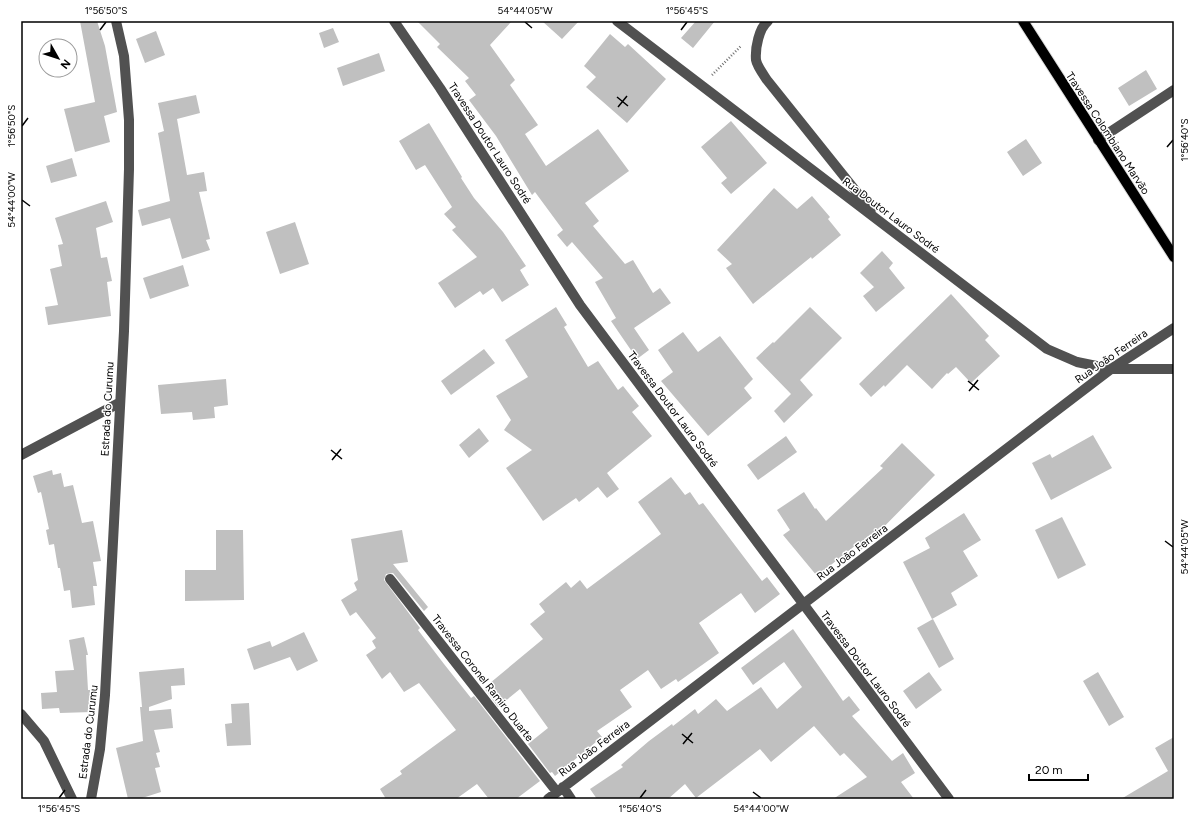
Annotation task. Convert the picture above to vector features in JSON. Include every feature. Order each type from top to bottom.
[{"type":"main road","name":"Travessa Colombiano Marvão","points":[[1023,21],[1174,257]]},
{"type":"street","name":"Estrada do Curumu","points":[[91,799],[100,750],[105,695],[129,169],[129,120],[124,56],[116,21]]},
{"type":"street","name":"Travessa Doutor Lauro Sodré","points":[[394,21],[580,304],[949,799]]},
{"type":"street","name":"Rua Doutor Lauro Sodré","points":[[617,21],[1047,349],[1077,362],[1111,369],[1174,370]]},
{"type":"street","points":[[766,22],[758,39],[756,61],[766,80],[882,223]]},
{"type":"street","points":[[1098,140],[1174,90]]},
{"type":"street","name":"Rua João Ferreira","points":[[548,799],[1111,369],[1174,328]]},
{"type":"street","points":[[21,455],[119,403]]},
{"type":"street","name":"Travessa Coronel Ramiro Duarte","points":[[390,579],[560,790],[571,799]]},
{"type":"street","points":[[21,714],[44,741],[72,799]]},
{"type":"path","points":[[702,87],[744,44]]},
{"type":"building","points":[[80,21],[97,21],[105,46],[117,112],[104,116],[110,142],[75,152],[64,109],[95,102]]},
{"type":"building","points":[[417,21],[512,21],[490,45],[515,80],[510,85],[538,125],[525,134],[546,166],[598,129],[629,171],[585,203],[599,221],[593,226],[625,264],[633,260],[653,293],[660,288],[671,303],[634,328],[649,350],[637,359],[611,321],[616,318],[595,282],[603,278],[572,242],[567,247],[557,235],[563,230],[535,192],[532,195],[496,136],[469,100],[476,95],[465,81],[469,78],[437,47],[440,44]]},
{"type":"building","points":[[542,21],[579,21],[562,39]]},
{"type":"building","points":[[696,21],[715,21],[693,48],[681,38]]},
{"type":"building","points":[[333,28],[339,42],[324,48],[319,33]]},
{"type":"building","points":[[156,31],[165,55],[145,63],[136,39]]},
{"type":"building","points":[[610,34],[625,47],[628,44],[666,79],[627,123],[586,87],[596,77],[584,66]]},
{"type":"building","points":[[379,53],[385,71],[343,86],[337,68]]},
{"type":"building","points":[[1146,70],[1157,89],[1129,106],[1118,88]]},
{"type":"building","points":[[196,95],[200,113],[177,119],[187,175],[204,172],[207,191],[199,192],[210,239],[206,240],[210,250],[182,259],[170,218],[142,226],[138,210],[170,201],[158,133],[164,131],[158,103]]},
{"type":"building","points":[[731,121],[767,163],[731,194],[721,183],[727,178],[701,147]]},
{"type":"building","points":[[429,123],[474,198],[503,232],[526,266],[520,270],[529,285],[502,302],[493,288],[483,295],[480,291],[455,308],[438,283],[477,257],[452,230],[456,227],[444,214],[452,207],[425,165],[416,170],[399,141]]},
{"type":"building","points":[[1026,139],[1042,163],[1023,176],[1007,152]]},
{"type":"building","points":[[72,158],[77,176],[51,183],[46,166]]},
{"type":"building","points":[[774,188],[797,209],[812,196],[830,217],[828,219],[841,235],[753,304],[726,268],[732,264],[717,250]]},
{"type":"building","points":[[106,201],[113,222],[96,228],[101,258],[107,257],[112,281],[107,282],[111,316],[48,325],[45,307],[58,305],[50,269],[62,266],[58,245],[63,244],[55,218]]},
{"type":"building","points":[[295,222],[309,264],[280,274],[266,232]]},
{"type":"building","points":[[882,251],[893,263],[889,268],[905,288],[876,312],[863,296],[874,287],[860,273]]},
{"type":"building","points":[[183,265],[189,286],[150,299],[143,278]]},
{"type":"building","points":[[951,294],[989,336],[985,340],[1000,356],[971,383],[956,367],[948,374],[947,373],[932,389],[907,365],[885,387],[884,385],[871,397],[859,384]]},
{"type":"building","points":[[556,307],[567,325],[564,327],[588,367],[598,361],[618,390],[623,386],[639,406],[632,412],[652,436],[607,473],[619,489],[607,498],[598,487],[579,502],[576,498],[543,521],[506,468],[532,450],[504,430],[511,420],[496,396],[528,377],[505,340]]},
{"type":"building","points":[[810,307],[842,338],[800,380],[813,395],[784,423],[774,411],[791,394],[756,358],[773,342],[774,343]]},
{"type":"building","points":[[683,332],[698,352],[720,336],[753,379],[744,388],[752,398],[708,436],[661,381],[673,372],[658,350]]},
{"type":"building","points":[[484,349],[495,363],[451,395],[441,381]]},
{"type":"building","points":[[226,379],[228,405],[214,407],[215,418],[193,420],[192,412],[161,414],[158,385]]},
{"type":"building","points":[[479,428],[489,441],[469,458],[459,445]]},
{"type":"building","points":[[1093,435],[1112,468],[1051,500],[1032,463],[1050,454],[1052,458]]},
{"type":"building","points":[[786,436],[797,452],[758,480],[747,465]]},
{"type":"building","points":[[902,443],[935,475],[861,550],[856,545],[817,576],[783,535],[790,530],[777,510],[804,492],[815,509],[816,508],[826,521],[883,468],[880,466]]},
{"type":"building","points":[[52,470],[53,475],[61,473],[64,487],[73,485],[82,523],[93,521],[101,561],[93,562],[97,586],[93,586],[95,605],[72,608],[70,590],[64,591],[54,544],[49,545],[46,530],[49,529],[41,492],[38,493],[33,476]]},
{"type":"building","points":[[671,477],[685,495],[690,492],[699,505],[703,503],[762,581],[767,577],[780,594],[755,613],[741,593],[699,623],[719,653],[678,682],[676,679],[661,689],[648,670],[620,690],[632,707],[597,731],[602,737],[555,776],[552,772],[550,773],[528,744],[548,728],[520,689],[498,707],[484,688],[543,639],[530,624],[545,612],[539,604],[566,582],[571,588],[580,580],[587,589],[661,534],[638,502]]},
{"type":"building","points":[[964,513],[981,540],[963,551],[978,576],[951,593],[957,605],[932,619],[903,562],[930,548],[925,538]]},
{"type":"building","points":[[1062,517],[1086,565],[1058,579],[1035,530]]},
{"type":"building","points":[[216,530],[243,530],[244,600],[185,601],[185,570],[216,570]]},
{"type":"building","points":[[402,530],[408,562],[393,564],[428,607],[424,611],[393,573],[386,574],[384,580],[420,628],[418,630],[444,664],[471,698],[474,696],[540,781],[516,799],[489,799],[477,784],[456,799],[386,799],[380,789],[402,774],[400,771],[456,730],[419,683],[404,692],[390,672],[382,679],[366,655],[376,648],[372,641],[376,638],[356,612],[350,616],[341,600],[357,590],[354,583],[358,580],[351,539]]},
{"type":"building","points":[[933,619],[954,659],[939,668],[917,628]]},
{"type":"building","points":[[793,629],[843,701],[849,696],[860,710],[852,716],[892,761],[903,753],[915,773],[901,782],[914,799],[833,799],[867,777],[844,753],[840,756],[814,726],[771,762],[760,749],[696,798],[685,784],[668,799],[597,799],[590,789],[623,767],[621,765],[649,741],[672,724],[673,726],[695,709],[698,714],[716,699],[727,711],[761,687],[777,709],[802,687],[784,662],[753,685],[741,668]]},
{"type":"building","points":[[304,632],[318,661],[297,671],[290,657],[254,670],[247,649],[270,641],[272,647]]},
{"type":"building","points":[[84,637],[88,655],[86,655],[88,690],[90,690],[92,712],[60,713],[59,708],[42,709],[41,693],[57,692],[55,671],[74,670],[69,640]]},
{"type":"building","points":[[184,668],[185,685],[171,686],[172,699],[149,707],[149,711],[171,709],[173,728],[154,730],[160,752],[156,753],[160,767],[155,768],[161,792],[139,799],[128,799],[116,748],[143,741],[139,672]]},
{"type":"building","points":[[929,672],[942,690],[916,709],[903,691]]},
{"type":"building","points":[[1098,672],[1124,717],[1109,726],[1083,681]]},
{"type":"building","points":[[249,703],[251,745],[227,746],[225,724],[232,723],[231,704]]},
{"type":"building","points":[[1174,737],[1174,799],[1121,799],[1168,771],[1155,748]]}]
